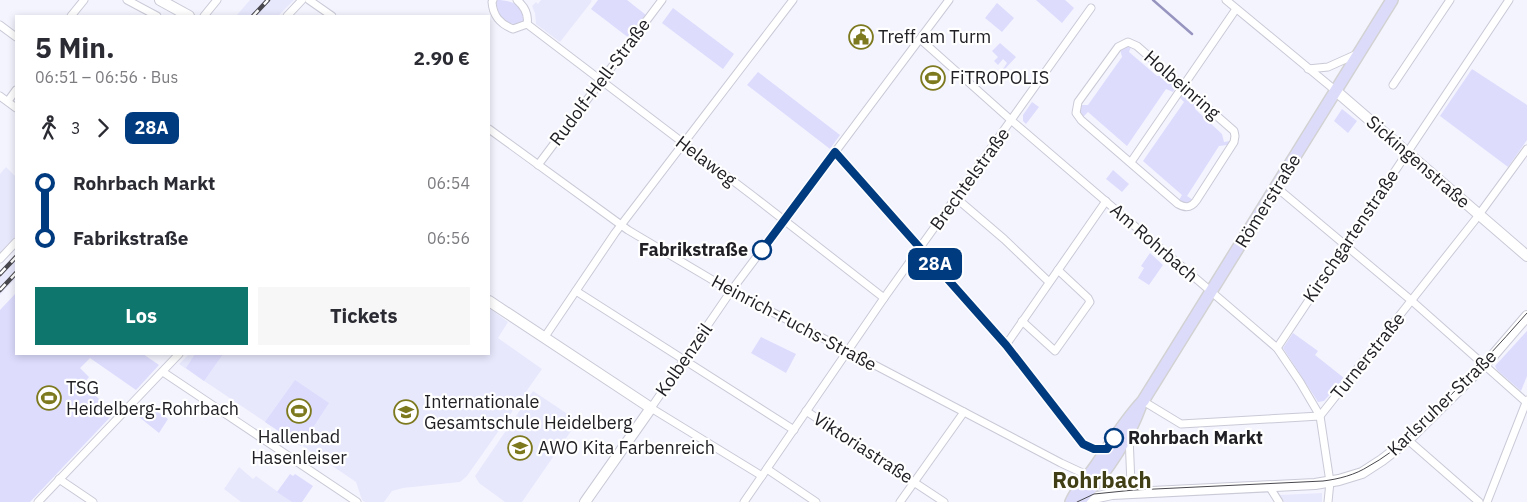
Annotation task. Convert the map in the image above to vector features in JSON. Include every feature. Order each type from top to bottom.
[{"type":"main road","points":[[160,0],[187,15]]},
{"type":"main road","name":"Römerstraße","points":[[1077,502],[1100,476],[1129,432],[1143,401],[1392,0]]},
{"type":"main road","name":"Sickingenstraße","points":[[1336,91],[1406,154],[1527,256]]},
{"type":"main road","points":[[490,302],[651,408]]},
{"type":"main road","name":"Karlsruher Straße","points":[[1077,502],[1114,498],[1137,492],[1330,482],[1351,477],[1365,471],[1408,440],[1484,365],[1527,316]]},
{"type":"main road","name":"Kolbenzeil","points":[[630,395],[637,408],[637,427]]},
{"type":"main road","name":"Römerstraße","points":[[1077,502],[1075,494],[1089,476],[1126,418],[1143,401]]},
{"type":"main road","name":"Kolbenzeil","points":[[585,502],[651,408]]},
{"type":"street","points":[[75,15],[84,0]]},
{"type":"street","points":[[128,0],[154,15]]},
{"type":"street","points":[[205,15],[217,0]]},
{"type":"street","points":[[289,15],[302,0]]},
{"type":"street","points":[[309,0],[331,15]]},
{"type":"street","points":[[493,0],[494,14],[502,23],[513,29],[527,24],[526,10],[518,0]]},
{"type":"street","name":"Rudolf-Hell-Straße","points":[[538,165],[662,0]]},
{"type":"street","points":[[544,338],[621,225],[793,0]]},
{"type":"street","points":[[731,292],[949,0]]},
{"type":"street","name":"Sickingenstraße","points":[[1226,0],[1336,91]]},
{"type":"street","points":[[1393,85],[1450,0]]},
{"type":"street","name":"Kirschgartenstraße","points":[[1277,348],[1509,0]]},
{"type":"street","name":"Brechtelstraße","points":[[744,502],[884,298],[1091,8]]},
{"type":"street","points":[[1131,162],[1236,9]]},
{"type":"street","name":"Helaweg","points":[[527,24],[884,298]]},
{"type":"street","points":[[0,25],[15,36]]},
{"type":"street","name":"Am Rohrbach","points":[[920,39],[1012,121],[1277,348],[1320,416],[1330,482],[1328,502]]},
{"type":"street","name":"Holbeinring","points":[[1128,42],[1137,46],[1231,127],[1235,136],[1196,201],[1188,207],[1178,204],[1131,162],[1078,116],[1076,110],[1078,102],[1118,47],[1128,42]]},
{"type":"street","points":[[1308,68],[1328,67],[1359,53]]},
{"type":"street","points":[[8,101],[15,91]]},
{"type":"street","points":[[0,96],[15,107]]},
{"type":"street","name":"Heinrich-Fuchs-Straße","points":[[490,130],[621,225],[731,292],[848,351],[1066,466],[1089,476]]},
{"type":"street","name":"Turnerstraße","points":[[1143,401],[1180,424],[1320,416],[1412,301],[1527,149]]},
{"type":"street","points":[[835,152],[1006,345],[1083,444],[1094,449],[1107,449]]},
{"type":"street","points":[[1276,187],[1412,301],[1527,402],[1488,502]]},
{"type":"street","points":[[956,198],[1004,239],[1049,282]]},
{"type":"street","points":[[1006,345],[1106,201]]},
{"type":"street","points":[[0,259],[15,243]]},
{"type":"street","points":[[1022,321],[1055,351],[1090,302],[1058,270]]},
{"type":"street","name":"Viktoriastraße","points":[[576,291],[794,430]]},
{"type":"street","name":"Kolbenzeil","points":[[651,408],[731,292]]},
{"type":"street","points":[[38,502],[178,355]]},
{"type":"street","points":[[163,372],[357,502]]},
{"type":"street","points":[[651,408],[762,476]]},
{"type":"street","name":"Viktoriastraße","points":[[806,411],[944,502]]},
{"type":"street","points":[[900,502],[964,412]]},
{"type":"street","points":[[1129,432],[1131,485],[1137,492]]},
{"type":"street","points":[[1408,440],[1479,502]]},
{"type":"street","points":[[767,469],[816,502]]},
{"type":"street","points":[[59,479],[94,502]]},
{"type":"street","points":[[1269,486],[1279,502]]},
{"type":"shaded area","points":[[250,0],[294,0],[279,15],[237,15]]},
{"type":"shaded area","points":[[497,0],[508,1],[517,5],[523,12],[524,23],[513,24],[505,21],[497,9],[495,3]]},
{"type":"shaded area","points":[[541,0],[592,1],[560,42],[536,24],[532,6],[536,2],[538,4]]},
{"type":"shaded area","points":[[598,0],[627,0],[646,15],[629,38],[591,9]]},
{"type":"shaded area","points":[[1036,0],[1065,0],[1074,8],[1062,23]]},
{"type":"shaded area","points":[[997,3],[1014,18],[1002,32],[985,18]]},
{"type":"shaded area","points":[[673,8],[734,54],[723,69],[662,23]]},
{"type":"shaded area","points":[[1000,43],[1016,57],[1004,70],[1007,63],[1003,59],[998,65],[994,61],[998,57],[992,51]]},
{"type":"shaded area","points":[[1128,46],[1131,47],[1129,52],[1157,76],[1166,76],[1176,87],[1173,92],[1166,89],[1127,146],[1088,112],[1083,117],[1079,113],[1081,105],[1088,105],[1122,57],[1120,49]]},
{"type":"shaded area","points":[[1472,69],[1527,105],[1527,140],[1508,167],[1440,116]]},
{"type":"shaded area","points":[[758,72],[840,135],[830,149],[747,85]]},
{"type":"shaded area","points":[[1186,95],[1195,102],[1195,109],[1222,134],[1224,142],[1230,141],[1227,145],[1219,146],[1187,196],[1193,200],[1187,204],[1179,200],[1182,195],[1143,161],[1184,102],[1180,98],[1181,96]]},
{"type":"shaded area","points":[[1032,102],[1039,107],[1026,124],[1023,121],[1023,115]]},
{"type":"shaded area","points":[[1342,109],[1357,121],[1348,133],[1334,121]]},
{"type":"shaded area","points":[[6,167],[15,176],[15,238],[0,254],[0,174]]},
{"type":"shaded area","points":[[1113,170],[1129,184],[1122,192],[1106,179]]},
{"type":"shaded area","points":[[1150,253],[1163,265],[1149,285],[1138,278],[1144,268],[1141,266]]},
{"type":"shaded area","points":[[15,254],[15,279],[0,295],[0,270]]},
{"type":"shaded area","name":"TSG Heidelberg-Rohrbach","points":[[15,294],[15,355],[144,355],[159,365],[136,390],[90,358],[80,368],[89,377],[83,384],[114,413],[30,502],[0,502],[0,310]]},
{"type":"shaded area","name":"Internationale Gesamtschule Heidelberg","points":[[490,309],[508,322],[498,338],[542,369],[467,476],[460,482],[403,488],[392,491],[384,502],[365,502],[362,500],[356,482],[302,444],[301,446],[179,364],[188,355],[490,355]]},
{"type":"shaded area","points":[[1527,331],[1527,376],[1521,391],[1495,366]]},
{"type":"shaded area","points":[[1293,333],[1318,351],[1315,355],[1344,378],[1324,401],[1318,402],[1283,348]]},
{"type":"shaded area","points":[[761,337],[796,354],[786,373],[751,353]]},
{"type":"shaded area","points":[[194,355],[222,355],[204,381],[186,368]]},
{"type":"shaded area","name":"Hallenbad Hasenleiser","points":[[295,380],[329,403],[301,446],[265,422]]},
{"type":"shaded area","points":[[533,391],[578,421],[522,502],[505,502],[479,483],[475,476]]},
{"type":"shaded area","points":[[149,406],[168,419],[159,433],[139,417]]},
{"type":"shaded area","points":[[239,467],[253,479],[256,476],[292,502],[241,502],[224,489]]},
{"type":"shaded area","points":[[290,474],[293,476],[295,474],[313,486],[302,502],[292,502],[277,492]]},
{"type":"shaded area","points":[[1322,493],[1322,502],[1284,502],[1279,495]]},
{"type":"waterway","points":[[1153,0],[1192,34]]},
{"type":"tram line","points":[[1077,502],[1094,494],[1134,490],[1323,481],[1341,478],[1358,472],[1389,453],[1416,430],[1527,313]]},
{"type":"railway","points":[[254,15],[268,0]]},
{"type":"railway","points":[[0,274],[15,258]]},
{"type":"railway","points":[[0,290],[15,274]]},
{"type":"bus line","name":"28A","points":[[762,250],[835,152],[1006,345],[1083,444],[1094,449],[1107,449],[1114,438]]},
{"type":"place","name":"Treff am Turm","points":[[861,37]]},
{"type":"place","name":"FiTROPOLIS","points":[[933,78]]},
{"type":"place","name":"Fabrikstraße","points":[[762,250]]},
{"type":"place","name":"TSG Heidelberg-Rohrbach","points":[[49,398]]},
{"type":"place","name":"Hallenbad Hasenleiser","points":[[299,411]]},
{"type":"place","name":"Internationale Gesamtschule Heidelberg","points":[[406,412]]},
{"type":"place","name":"Rohrbach Markt","points":[[1114,438]]},
{"type":"place","name":"AWO Kita Farbenreich","points":[[520,448]]},
{"type":"district","name":"Rohrbach","points":[[1102,480]]}]
